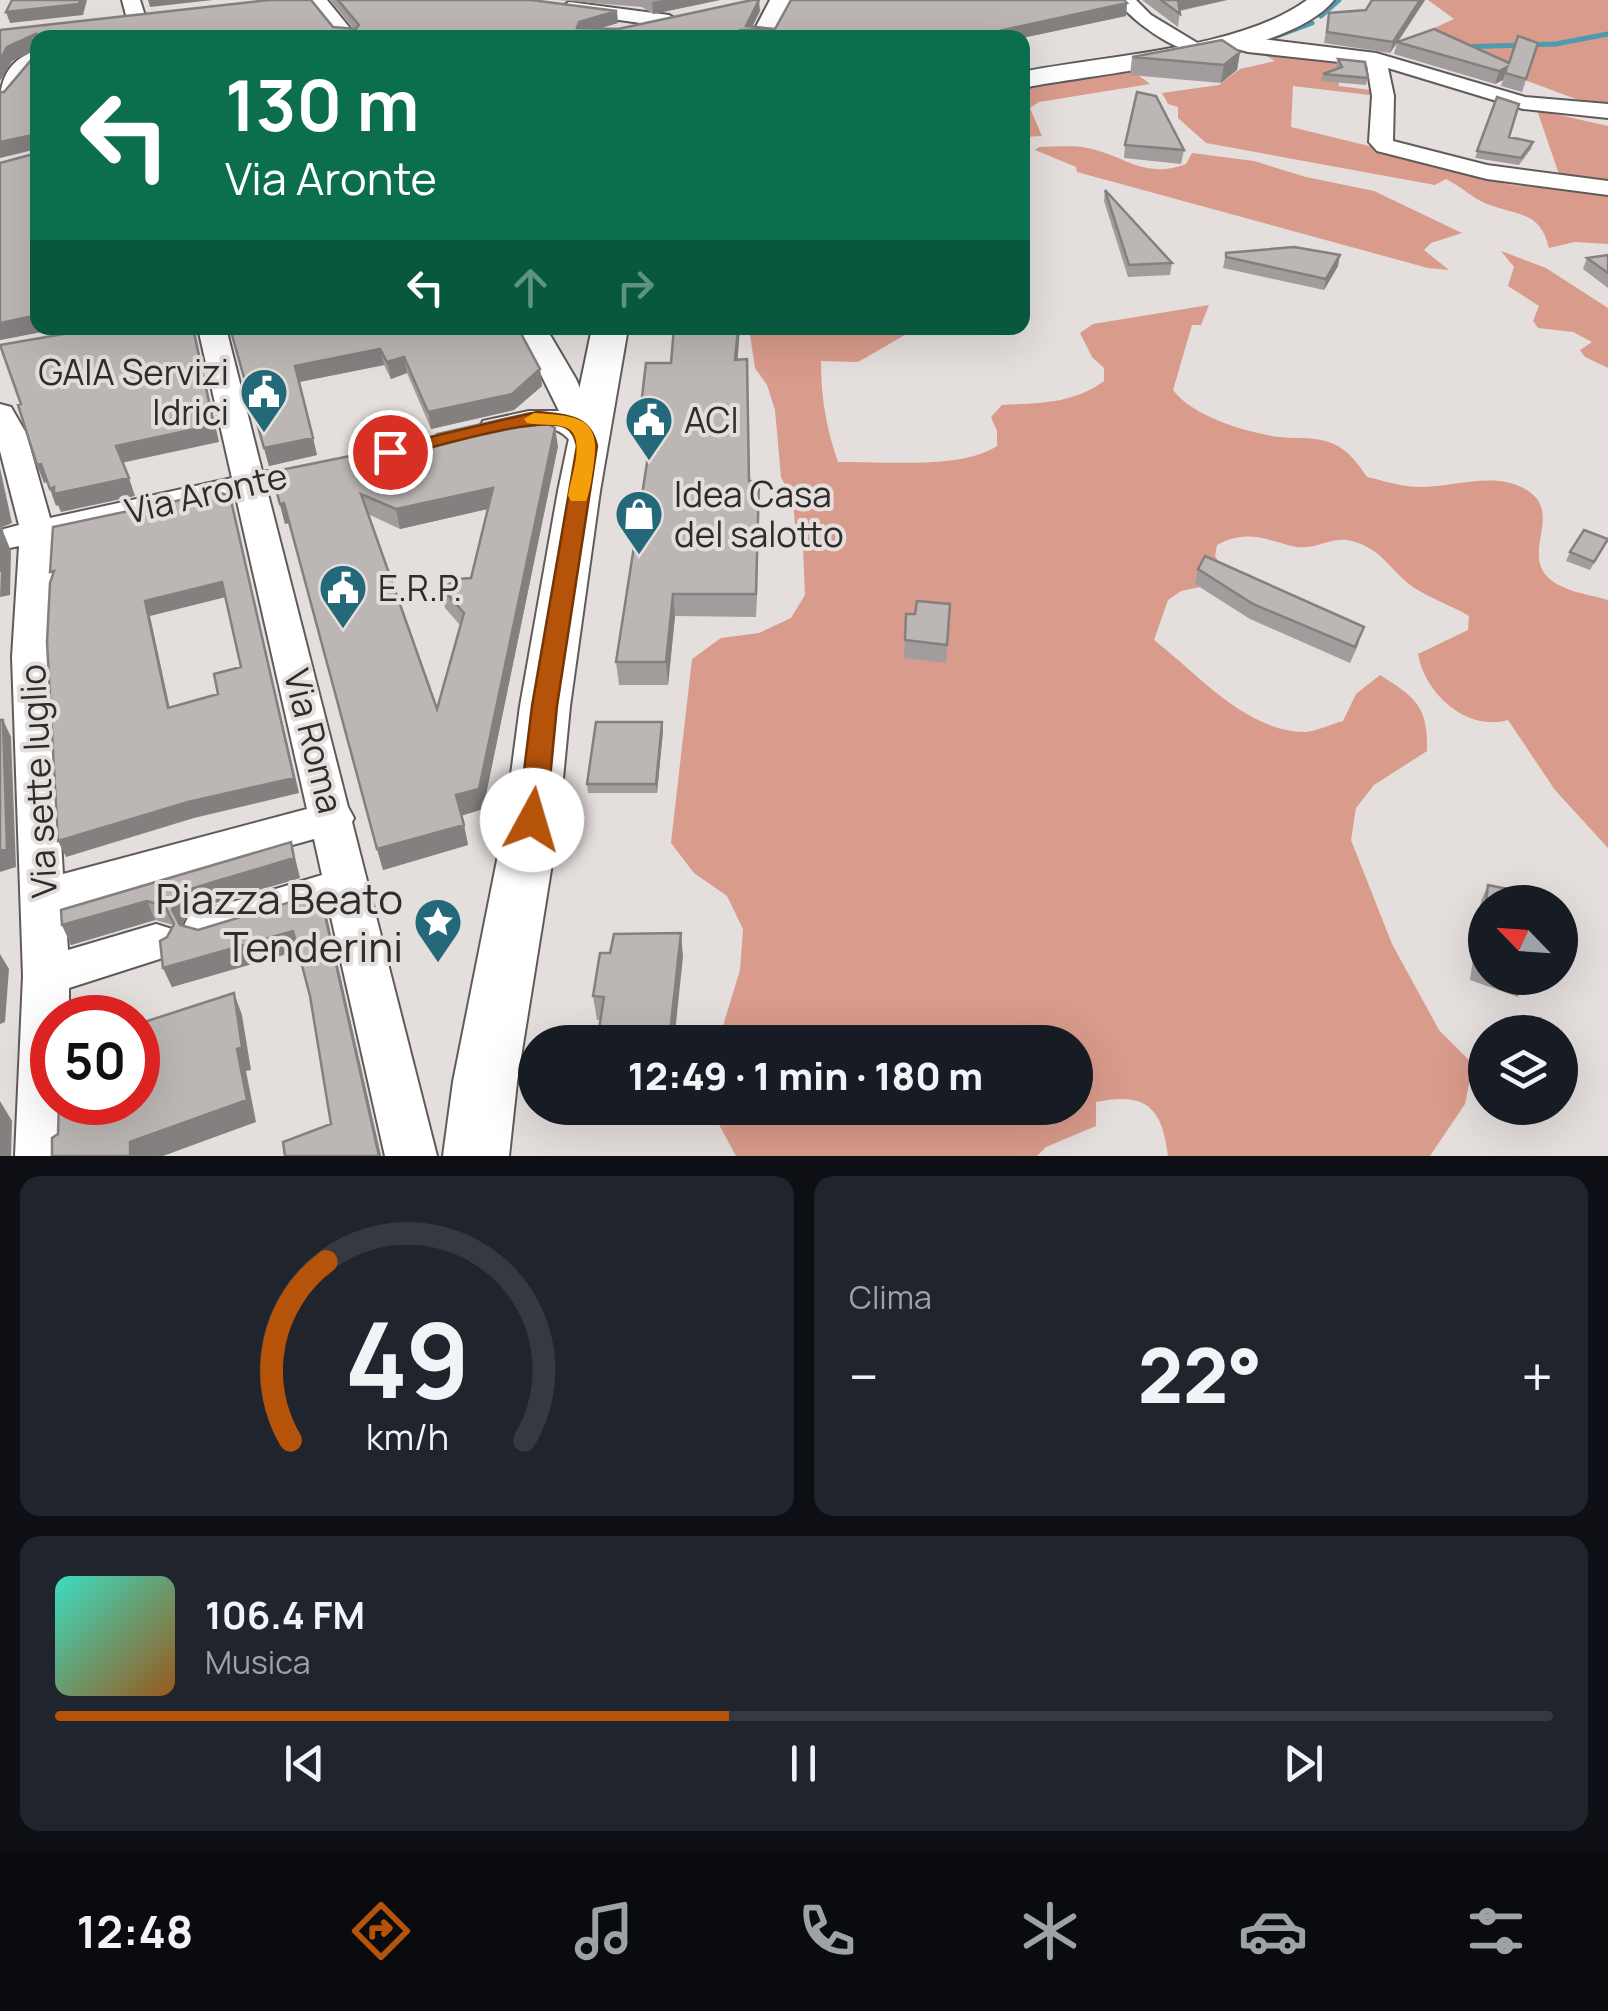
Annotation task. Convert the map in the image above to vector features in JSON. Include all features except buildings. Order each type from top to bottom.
[{"type":"main road","points":[[766,30],[782,0]]},
{"type":"main road","points":[[1030,78],[1194,47],[1238,43],[1299,18],[1322,0]]},
{"type":"main road","points":[[476,1156],[485,1082],[532,820],[545,706],[586,439],[602,382],[609,335]]},
{"type":"street","points":[[317,0],[342,30]]},
{"type":"street","points":[[1125,0],[1144,19],[1194,47]]},
{"type":"street","points":[[553,6],[679,19],[625,30]]},
{"type":"street","points":[[132,20],[164,16]]},
{"type":"street","points":[[1238,43],[1376,59],[1522,103],[1608,111]]},
{"type":"street","points":[[1376,59],[1383,96],[1380,142],[1385,146],[1488,172],[1608,188]]},
{"type":"street","points":[[0,97],[30,60]]},
{"type":"street","name":"Via Roma","points":[[214,335],[333,818],[411,1156]]},
{"type":"street","points":[[536,335],[561,379],[586,439]]},
{"type":"street","name":"Via sette luglio","points":[[0,413],[11,433],[31,656],[46,976],[41,1156]]},
{"type":"street","points":[[463,435],[537,418],[572,422],[586,439]]},
{"type":"street","name":"Via Aronte","points":[[18,535],[298,473]]},
{"type":"street","points":[[44,896],[333,818]]},
{"type":"street","points":[[205,928],[348,885]]},
{"type":"street","points":[[46,976],[156,942]]},
{"type":"shaded area","points":[[1428,0],[1608,0],[1608,106],[1576,99],[1412,38],[1454,19]]},
{"type":"shaded area","points":[[1260,52],[1371,63],[1373,75],[1338,72],[1339,86],[1378,91],[1378,96],[1293,86],[1291,127],[1476,172],[1477,177],[1512,185],[1608,193],[1608,244],[1575,242],[1549,248],[1534,221],[1482,202],[1446,179],[1435,185],[1206,143],[1178,118],[1178,107],[1168,104],[1162,93],[1219,85],[1240,69],[1275,61]]},
{"type":"shaded area","points":[[1126,66],[1150,84],[1039,102],[1030,108],[1030,86]]},
{"type":"shaded area","points":[[1030,108],[1042,136],[1030,137]]},
{"type":"shaded area","points":[[1533,109],[1608,126],[1608,187],[1562,183],[1538,113]]},
{"type":"shaded area","points":[[1087,148],[1158,169],[1186,164],[1192,153],[1254,161],[1374,191],[1462,233],[1431,243],[1424,250],[1449,270],[1428,268],[1077,172],[1076,167],[1035,150]]},
{"type":"shaded area","points":[[1501,251],[1546,268],[1608,308],[1608,368],[1585,357],[1580,350],[1592,342],[1573,332],[1538,328],[1533,321],[1539,306],[1508,286],[1514,267]]},
{"type":"shaded area","points":[[1209,305],[1201,325],[1192,325],[1173,390],[1192,407],[1246,430],[1334,444],[1349,454],[1367,477],[1420,487],[1507,482],[1533,495],[1543,516],[1539,551],[1545,574],[1565,588],[1608,600],[1608,848],[1555,790],[1508,720],[1493,722],[1463,715],[1429,683],[1418,654],[1468,630],[1469,616],[1413,587],[1363,545],[1337,540],[1300,547],[1263,538],[1227,540],[1217,545],[1215,556],[1223,569],[1200,587],[1181,591],[1168,600],[1154,640],[1243,712],[1284,729],[1306,732],[1343,721],[1356,694],[1380,675],[1411,697],[1422,713],[1427,751],[1374,785],[1356,808],[1351,840],[1392,944],[1439,1030],[1468,1059],[1465,1104],[1430,1156],[1168,1156],[1156,1115],[1139,1102],[1113,1099],[1096,1102],[1096,1126],[1046,1147],[1037,1156],[736,1156],[719,1125],[1093,1125],[1093,1025],[723,1025],[740,970],[743,929],[727,896],[694,873],[671,843],[692,659],[721,638],[759,633],[791,618],[805,595],[803,547],[793,503],[781,477],[775,410],[767,385],[755,368],[750,335],[905,335],[858,362],[821,361],[825,412],[838,462],[963,458],[997,446],[997,431],[991,417],[1002,405],[1068,398],[1104,381],[1104,368],[1092,357],[1080,333],[1093,324]]},
{"type":"waterway","points":[[1321,16],[1339,0]]},
{"type":"waterway","points":[[1272,38],[1312,23]]},
{"type":"waterway","points":[[1457,47],[1556,44],[1608,34]]},
{"type":"slow traffic","points":[[534,419],[572,422],[584,433],[587,446],[578,496]]},
{"type":"place","name":"GAIA Servizi Idrici","points":[[264,434]]},
{"type":"place","name":"ACI","points":[[649,462]]},
{"type":"place","name":"Idea Casa del salotto","points":[[639,556]]},
{"type":"place","name":"E.R.P.","points":[[343,630]]},
{"type":"place","name":"Piazza Beato Tenderini","points":[[438,964]]},
{"type":"route","points":[[390,452],[537,418],[572,422],[584,433],[587,446],[545,706],[532,820]]}]
